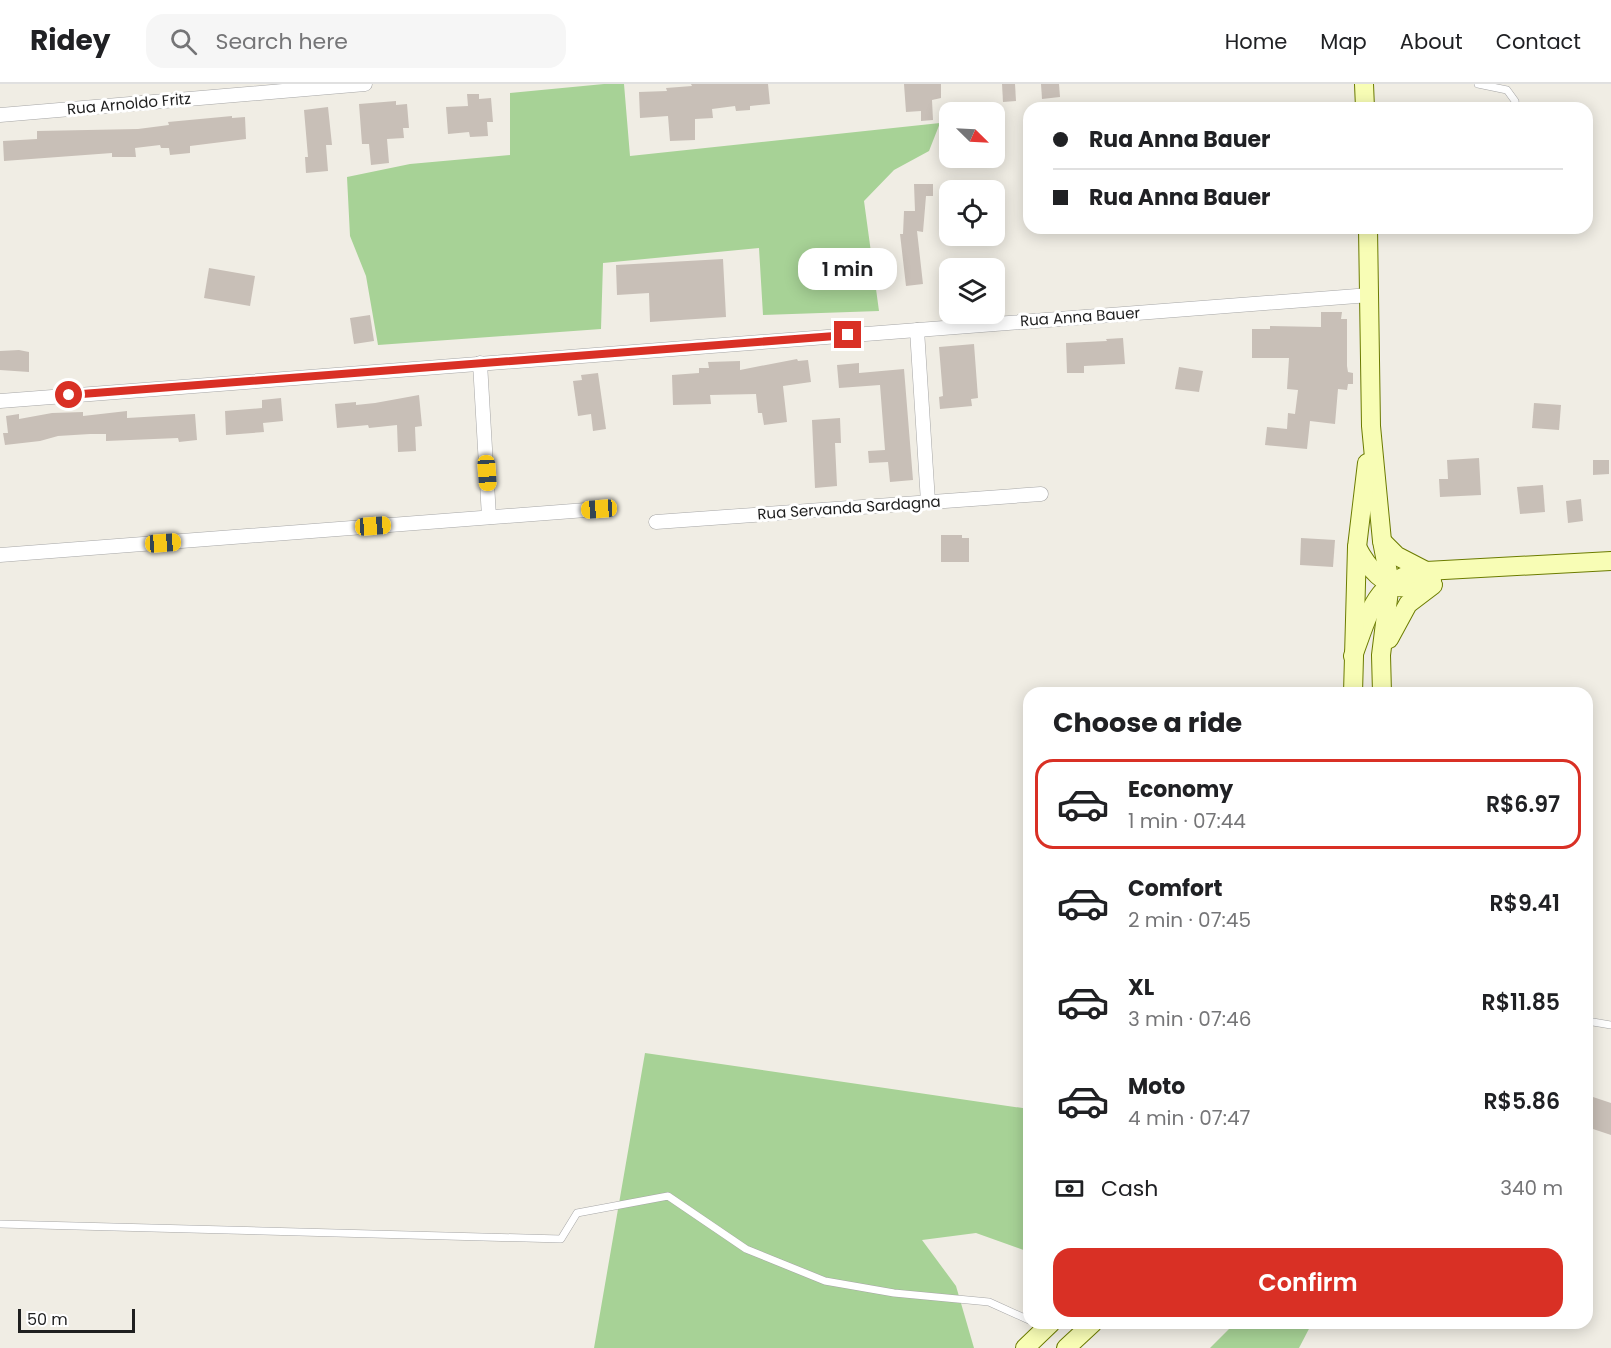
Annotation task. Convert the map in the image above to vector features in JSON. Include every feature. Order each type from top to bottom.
[{"type":"main road","points":[[1364,84],[1365,102]]},
{"type":"main road","points":[[1368,234],[1371,426],[1382,541],[1390,583],[1381,655],[1382,687]]},
{"type":"main road","points":[[1353,687],[1357,547],[1371,426]]},
{"type":"main road","points":[[1382,541],[1397,556],[1426,571]]},
{"type":"main road","points":[[1357,547],[1368,565],[1390,583],[1408,588],[1468,569]]},
{"type":"main road","points":[[1353,656],[1368,615],[1383,590],[1402,576],[1426,571],[1611,561]]},
{"type":"main road","points":[[1381,655],[1397,620],[1408,604],[1447,575]]},
{"type":"main road","points":[[1025,1348],[1041,1329]]},
{"type":"main road","points":[[1048,1329],[1066,1348],[1087,1329]]},
{"type":"street","name":"Rua Arnoldo Fritz","points":[[0,115],[365,84]]},
{"type":"street","name":"Rua Anna Bauer","points":[[0,400],[1370,295]]},
{"type":"street","points":[[917,330],[928,502]]},
{"type":"street","points":[[480,363],[489,517]]},
{"type":"street","name":"Rua Servanda Sardagna","points":[[656,522],[1041,494]]},
{"type":"street","points":[[0,555],[599,509]]},
{"type":"lane","points":[[1478,84],[1507,90],[1515,101]]},
{"type":"lane","points":[[1593,1022],[1611,1025]]},
{"type":"lane","points":[[0,1224],[561,1239],[577,1213],[668,1196],[746,1249],[825,1281],[894,1293],[989,1302],[1023,1317]]},
{"type":"green space","points":[[624,84],[630,156],[939,123],[939,126],[929,151],[894,170],[864,201],[879,311],[763,315],[759,248],[603,263],[601,329],[378,345],[366,276],[350,236],[347,177],[410,164],[510,155],[510,93]]},
{"type":"green space","points":[[645,1053],[1023,1108],[1023,1250],[976,1233],[922,1240],[956,1286],[974,1348],[594,1348]]},
{"type":"green space","points":[[1229,1329],[1309,1329],[1299,1348],[1210,1348]]},
{"type":"building","points":[[691,84],[768,84],[770,104],[750,106],[750,110],[736,111],[735,106],[712,109],[713,118],[695,119],[695,140],[670,141],[668,116],[640,118],[639,92],[667,91],[666,88],[692,86]]},
{"type":"building","points":[[904,84],[941,84],[941,98],[932,100],[933,120],[921,121],[921,111],[906,112]]},
{"type":"building","points":[[1002,84],[1015,84],[1016,101],[1003,102]]},
{"type":"building","points":[[1041,84],[1059,84],[1060,97],[1042,99]]},
{"type":"building","points":[[467,94],[479,94],[479,99],[491,98],[493,122],[487,122],[488,136],[470,137],[469,132],[448,134],[446,107],[468,106]]},
{"type":"building","points":[[396,101],[396,105],[407,104],[409,128],[403,128],[404,138],[387,139],[389,163],[371,165],[369,144],[362,144],[359,104]]},
{"type":"building","points":[[328,107],[332,145],[326,145],[328,171],[306,173],[305,157],[308,157],[304,110]]},
{"type":"building","points":[[232,116],[232,118],[245,117],[246,139],[190,146],[190,153],[170,155],[169,148],[161,148],[160,145],[135,148],[136,157],[112,157],[112,153],[4,161],[3,141],[37,139],[37,131],[138,129],[169,125],[168,122]]},
{"type":"building","points":[[914,184],[933,184],[933,196],[926,196],[923,232],[917,231],[923,284],[906,286],[900,234],[903,234],[904,211],[915,211]]},
{"type":"building","points":[[723,259],[726,317],[650,322],[649,293],[617,295],[616,265]]},
{"type":"building","points":[[209,268],[255,276],[250,306],[204,298]]},
{"type":"building","points":[[1321,312],[1342,312],[1341,319],[1347,319],[1347,366],[1348,372],[1353,373],[1353,384],[1348,384],[1347,390],[1338,389],[1335,424],[1310,421],[1307,449],[1265,445],[1267,427],[1287,429],[1288,413],[1295,414],[1298,390],[1287,389],[1289,358],[1252,358],[1252,329],[1270,329],[1270,326],[1321,327]]},
{"type":"building","points":[[370,315],[374,341],[354,344],[350,318]]},
{"type":"building","points":[[1123,338],[1125,364],[1084,366],[1084,373],[1067,373],[1066,343]]},
{"type":"building","points":[[974,344],[978,398],[971,399],[972,406],[940,409],[939,397],[943,396],[939,347]]},
{"type":"building","points":[[0,351],[29,352],[29,372],[0,370]]},
{"type":"building","points":[[797,359],[798,361],[808,360],[811,382],[783,386],[787,422],[764,425],[762,413],[758,413],[756,394],[710,395],[711,404],[673,405],[672,375],[699,373],[699,368],[709,368],[708,362],[740,361],[740,370]]},
{"type":"building","points":[[859,363],[859,373],[904,369],[913,480],[890,482],[888,462],[869,463],[868,451],[885,450],[880,385],[839,388],[837,365]]},
{"type":"building","points":[[1179,367],[1203,371],[1199,392],[1175,389]]},
{"type":"building","points":[[598,373],[606,429],[593,431],[591,414],[578,416],[573,381],[582,380],[581,375]]},
{"type":"building","points":[[419,395],[422,426],[415,427],[416,451],[398,452],[397,425],[337,428],[335,404],[375,403]]},
{"type":"building","points":[[281,398],[283,421],[263,423],[264,432],[226,435],[225,411],[262,408],[262,400]]},
{"type":"building","points":[[1534,403],[1561,405],[1559,430],[1532,428]]},
{"type":"building","points":[[127,411],[127,418],[195,414],[197,440],[179,442],[178,438],[106,441],[106,434],[90,434],[58,436],[40,441],[5,445],[3,433],[8,433],[6,416],[19,414],[19,419],[52,413],[83,412],[83,416]]},
{"type":"building","points":[[840,418],[841,443],[835,443],[837,486],[815,488],[812,420]]},
{"type":"building","points":[[1479,458],[1481,495],[1440,497],[1439,479],[1448,479],[1447,460]]},
{"type":"building","points":[[1593,460],[1609,460],[1609,474],[1593,475]]},
{"type":"building","points":[[1543,485],[1545,512],[1520,514],[1517,487]]},
{"type":"building","points":[[1581,499],[1583,521],[1568,523],[1566,501]]},
{"type":"building","points":[[941,535],[962,535],[962,538],[969,538],[969,562],[941,562]]},
{"type":"building","points":[[1301,538],[1335,540],[1333,567],[1300,565]]},
{"type":"building","points":[[1593,1097],[1611,1103],[1611,1135],[1593,1129]]},
{"type":"route","points":[[69,395],[848,335]]}]
